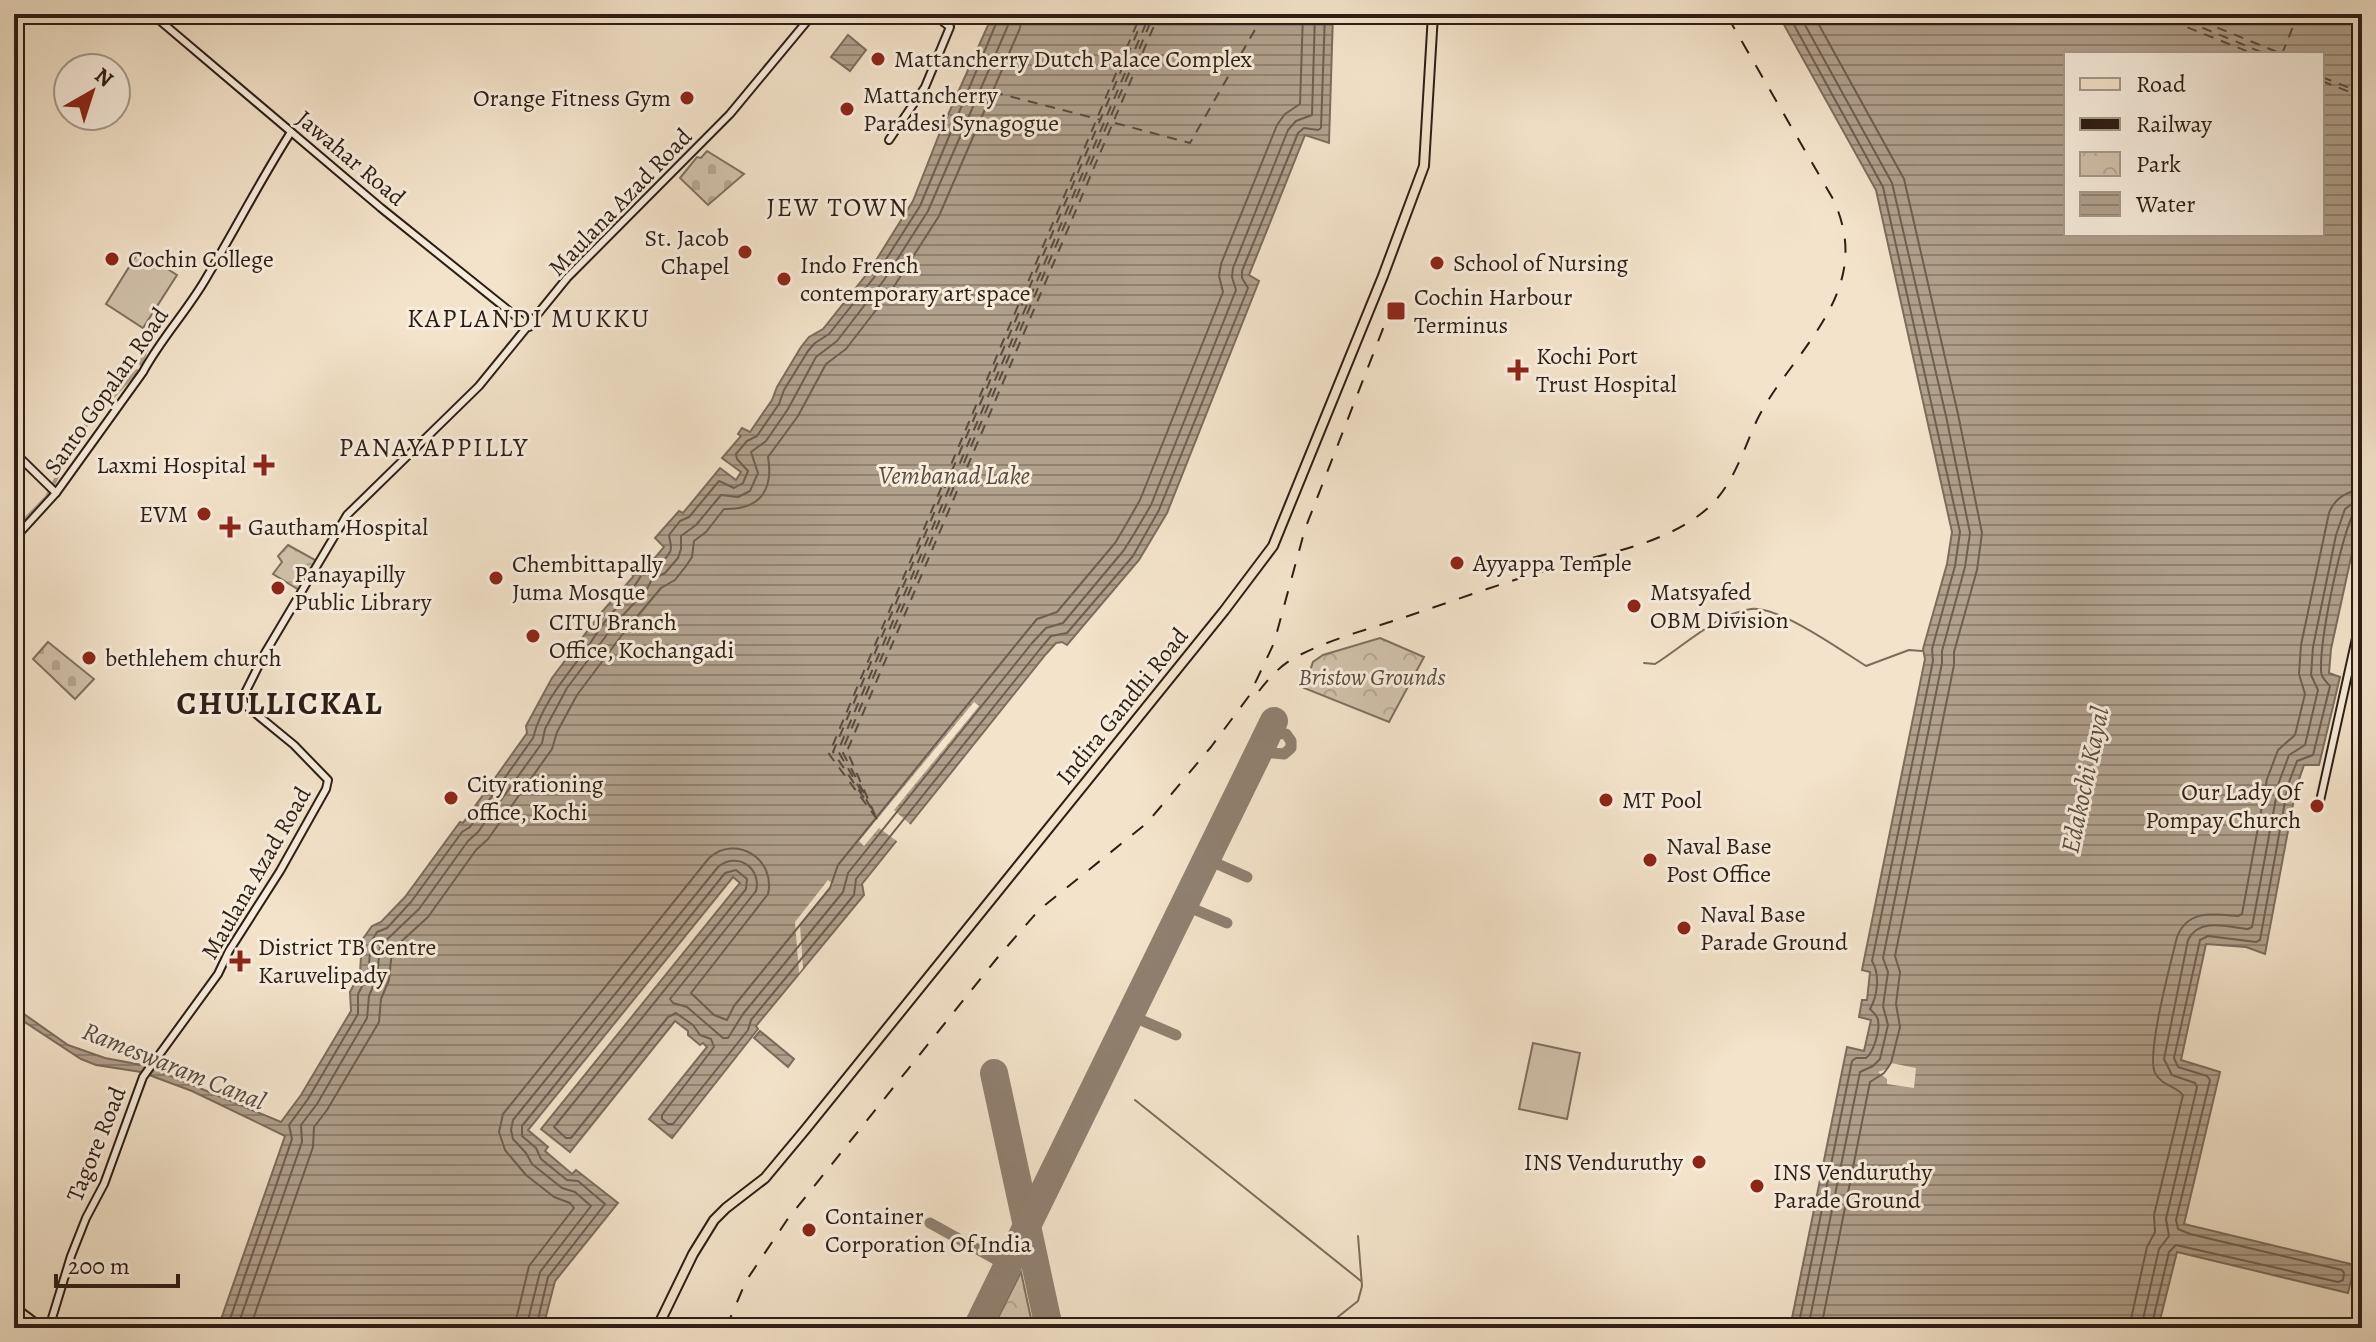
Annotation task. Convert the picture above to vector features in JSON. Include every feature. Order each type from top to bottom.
[{"type":"highway","name":"Indira Gandhi Road","points":[[657,1328],[693,1254],[714,1220],[765,1178],[795,1142],[1224,611],[1273,546],[1383,276],[1424,166],[1433,14]]},
{"type":"main road","name":"Jawahar Road","points":[[152,14],[381,208],[529,327]]},
{"type":"main road","name":"Maulana Azad Road","points":[[152,1066],[218,974],[326,789],[328,780],[316,766],[247,709],[243,697],[265,653],[347,515],[468,397],[567,278],[636,211],[757,84],[813,14]]},
{"type":"main road","points":[[889,140],[925,87],[950,27],[933,14]]},
{"type":"main road","name":"Santo Gopalan Road","points":[[14,539],[56,493],[204,283],[257,186],[291,132]]},
{"type":"main road","points":[[14,452],[56,493]]},
{"type":"main road","points":[[2320,801],[2362,611]]},
{"type":"main road","name":"Tagore Road","points":[[49,1328],[71,1256],[104,1184],[144,1076],[152,1066]]},
{"type":"main road","points":[[14,1307],[42,1328]]},
{"type":"green space","points":[[707,151],[744,174],[708,205],[680,178],[697,157],[701,158]]},
{"type":"green space","points":[[139,251],[177,275],[143,328],[106,304]]},
{"type":"green space","points":[[288,545],[317,561],[299,590],[273,574],[282,562],[278,556]]},
{"type":"green space","name":"Bristow Grounds","points":[[1380,638],[1424,657],[1389,722],[1304,688],[1313,662],[1323,655]]},
{"type":"green space","points":[[48,642],[94,679],[75,699],[33,659]]},
{"type":"green space","points":[[1533,1043],[1580,1053],[1567,1119],[1519,1109]]},
{"type":"green space","points":[[1021,1272],[1033,1328],[993,1328]]},
{"type":"water","name":"Vembanad Lake","points":[[993,14],[1333,14],[1329,143],[1305,135],[1249,275],[1259,281],[1167,513],[1139,560],[1067,645],[1056,643],[1046,654],[862,884],[864,895],[756,1026],[758,1029],[672,1138],[649,1119],[707,1047],[703,1043],[700,1045],[675,1021],[570,1152],[541,1129],[740,883],[733,877],[528,1130],[548,1147],[545,1151],[572,1174],[576,1170],[618,1203],[555,1281],[543,1328],[218,1328],[285,1136],[192,1091],[141,1072],[96,1065],[81,1059],[14,1015],[14,1007],[68,1045],[105,1058],[147,1066],[281,1122],[301,1095],[351,1011],[350,992],[360,973],[362,940],[372,926],[381,922],[405,897],[460,822],[463,823],[527,733],[526,726],[552,678],[601,613],[633,577],[632,572],[650,556],[654,559],[664,547],[655,538],[679,511],[683,513],[720,468],[736,480],[741,472],[722,458],[741,436],[738,434],[742,428],[750,432],[772,400],[801,347],[809,337],[823,329],[870,270],[913,201]]},
{"type":"water","name":"Edakochi Kayal","points":[[1778,14],[2362,14],[2362,507],[2331,649],[2329,673],[2340,677],[2319,765],[2304,765],[2296,788],[2265,954],[2246,947],[2206,944],[2181,1060],[2220,1072],[2184,1224],[2355,1265],[2348,1293],[2177,1252],[2158,1328],[1790,1328],[1847,1047],[1864,1051],[1871,1020],[1859,1017],[1862,1000],[1867,1000],[1870,972],[1862,970],[1925,659],[1923,649],[1947,564],[1952,532],[1876,190]]},
{"type":"water","points":[[848,35],[866,50],[850,71],[831,57]]},
{"type":"water","points":[[760,1031],[794,1059],[788,1067],[754,1038]]},
{"type":"pier","points":[[974,702],[979,706],[894,810],[911,825],[898,842],[879,828],[864,846],[859,841]]},
{"type":"pier","points":[[828,880],[833,884],[800,925],[803,968],[799,973],[795,922]]},
{"type":"pier","points":[[1891,1063],[1916,1068],[1914,1088],[1887,1084],[1887,1079],[1878,1072],[1889,1068]]},
{"type":"waterway","points":[[141,364],[146,349]]},
{"type":"waterway","points":[[53,485],[77,435],[137,371]]},
{"type":"waterway","points":[[14,531],[50,491]]},
{"type":"waterway","points":[[1644,663],[1655,664],[1725,617],[1751,609],[1793,621],[1866,666],[1909,650],[1922,651]]},
{"type":"waterway","points":[[1135,1100],[1361,1281]]},
{"type":"waterway","points":[[1324,1328],[1358,1301],[1362,1286],[1358,1236]]},
{"type":"ferry route","points":[[877,819],[829,754],[1141,14]]},
{"type":"ferry route","points":[[864,798],[833,752],[1145,14]]},
{"type":"ferry route","points":[[871,808],[838,751],[1150,14]]},
{"type":"ferry route","points":[[864,793],[842,751],[1154,14]]},
{"type":"ferry route","points":[[875,815],[847,751],[1159,14]]},
{"type":"ferry route","points":[[1115,123],[1190,143],[1264,14]]},
{"type":"ferry route","points":[[2154,14],[2249,52]]},
{"type":"ferry route","points":[[2169,14],[2261,52]]},
{"type":"ferry route","points":[[2184,14],[2277,52]]},
{"type":"ferry route","points":[[2283,52],[2298,14]]},
{"type":"ferry route","points":[[2324,78],[2362,93]]},
{"type":"ferry route","points":[[2324,82],[2362,97]]},
{"type":"ferry route","points":[[993,92],[1101,120]]},
{"type":"taxiway","points":[[1258,755],[1263,752],[1284,754],[1291,748],[1286,734],[1273,733],[1266,737]]},
{"type":"taxiway","points":[[1204,864],[1213,862],[1247,877]]},
{"type":"taxiway","points":[[1182,909],[1191,908],[1227,923]]},
{"type":"taxiway","points":[[1128,1020],[1136,1018],[1176,1035]]},
{"type":"taxiway","points":[[930,1223],[997,1260],[1002,1276]]},
{"type":"taxiway","points":[[997,1260],[1013,1255]]},
{"type":"runway","points":[[977,1328],[1274,721]]},
{"type":"runway","points":[[994,1073],[1049,1328]]},
{"type":"railway","points":[[1259,691],[1289,661],[1307,652],[1514,580],[1646,542],[1681,527],[1719,496],[1734,472],[1764,407],[1830,309],[1844,268],[1845,247],[1842,224],[1833,199],[1726,14]]},
{"type":"railway","points":[[726,1328],[746,1281],[787,1220],[998,957],[1039,910],[1147,823],[1249,696],[1274,643],[1305,529],[1386,321]]},
{"type":"place","name":"Mattancherry Dutch Palace Complex","points":[[878,59]]},
{"type":"place","name":"Orange Fitness Gym","points":[[687,98]]},
{"type":"place","name":"Mattancherry Paradesi Synagogue","points":[[847,109]]},
{"type":"place","name":"St. Jacob Chapel","points":[[745,252]]},
{"type":"place","name":"Cochin College","points":[[112,259]]},
{"type":"place","name":"School of Nursing","points":[[1437,263]]},
{"type":"place","name":"Indo French contemporary art space","points":[[784,279]]},
{"type":"place","name":"Cochin Harbour Terminus","points":[[1396,311]]},
{"type":"place","name":"Kochi Port Trust Hospital","points":[[1518,370]]},
{"type":"place","name":"Laxmi Hospital","points":[[264,465]]},
{"type":"place","name":"EVM","points":[[204,514]]},
{"type":"place","name":"Gautham Hospital","points":[[230,527]]},
{"type":"place","name":"Ayyappa Temple","points":[[1457,563]]},
{"type":"place","name":"Chembittapally Juma Mosque","points":[[496,578]]},
{"type":"place","name":"Panayapilly Public Library","points":[[278,588]]},
{"type":"place","name":"Matsyafed OBM Division","points":[[1634,606]]},
{"type":"place","name":"CITU Branch Office, Kochangadi","points":[[533,636]]},
{"type":"place","name":"bethlehem church","points":[[89,658]]},
{"type":"place","name":"City rationing office, Kochi","points":[[451,798]]},
{"type":"place","name":"MT Pool","points":[[1606,800]]},
{"type":"place","name":"Our Lady Of Pompay Church","points":[[2317,806]]},
{"type":"place","name":"Naval Base Post Office","points":[[1650,860]]},
{"type":"place","name":"Naval Base Parade Ground","points":[[1684,928]]},
{"type":"place","name":"District TB Centre Karuvelipady","points":[[240,961]]},
{"type":"place","name":"INS Venduruthy","points":[[1699,1162]]},
{"type":"place","name":"INS Venduruthy Parade Ground","points":[[1757,1186]]},
{"type":"place","name":"Container Corporation Of India","points":[[809,1230]]},
{"type":"district","name":"JEW TOWN","points":[[838,207]]},
{"type":"district","name":"KAPLANDI MUKKU","points":[[529,318]]},
{"type":"district","name":"PANAYAPPILLY","points":[[434,447]]},
{"type":"district","name":"CHULLICKAL","points":[[280,703]]},
{"type":"water label","name":"Rameswaram Canal","points":[[174,1066]]}]
